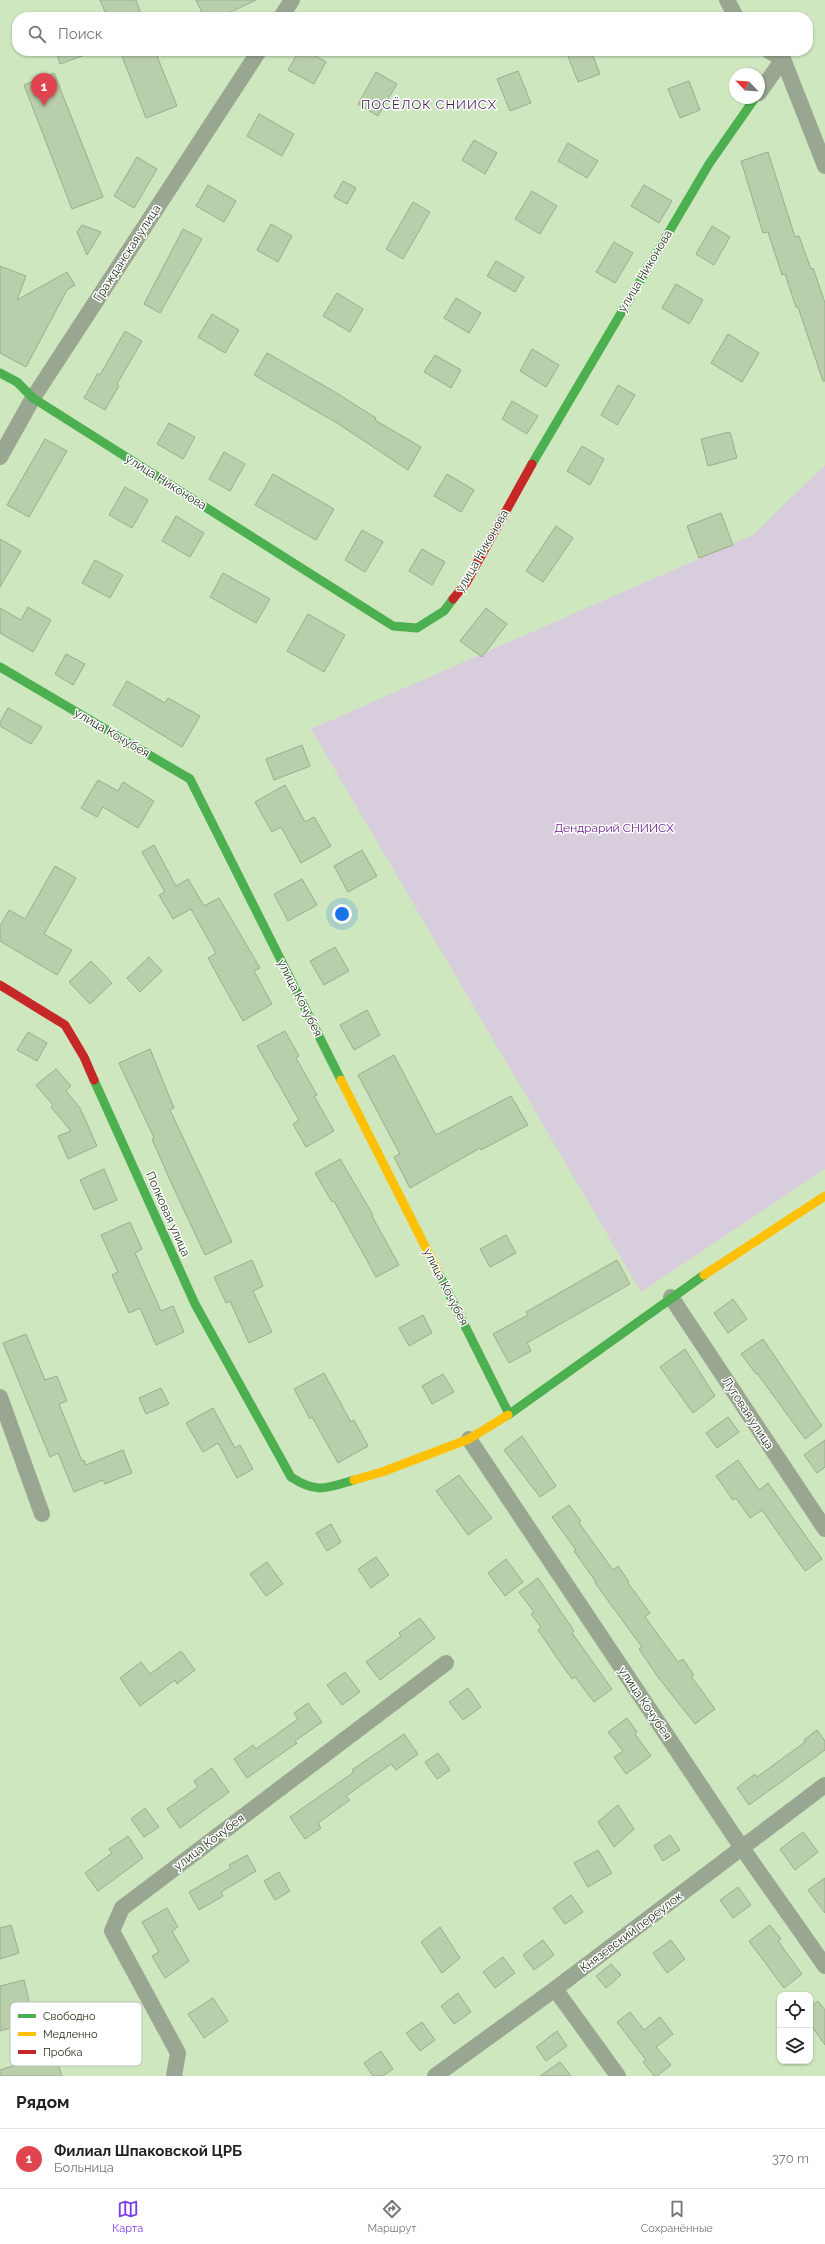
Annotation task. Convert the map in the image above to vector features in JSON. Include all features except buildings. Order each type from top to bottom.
[{"type":"street","points":[[284,12],[292,0]]},
{"type":"street","points":[[727,0],[733,12]]},
{"type":"street","name":"Гражданская улица","points":[[0,457],[33,398],[256,56]]},
{"type":"street","points":[[778,56],[783,59],[825,166]]},
{"type":"street","points":[[765,84],[783,59]]},
{"type":"street","name":"улица Никонова","points":[[0,373],[17,382],[33,398],[393,626],[417,628],[444,611],[466,583],[524,478],[709,164],[751,104]]},
{"type":"street","name":"улица Кочубея","points":[[0,667],[190,779],[509,1414]]},
{"type":"street","name":"Полковая улица","points":[[0,985],[66,1025],[84,1057],[195,1304],[291,1477],[306,1486],[324,1488],[382,1472],[469,1439]]},
{"type":"street","points":[[469,1439],[509,1414],[671,1297],[825,1196]]},
{"type":"street","name":"Луговая улица","points":[[671,1297],[825,1530]]},
{"type":"street","points":[[0,1397],[42,1514]]},
{"type":"street","name":"улица Кочубея","points":[[469,1439],[742,1848],[825,1966]]},
{"type":"street","name":"улица Кочубея","points":[[174,2076],[178,2053],[112,1931],[122,1908],[446,1663]]},
{"type":"street","name":"Князевский переулок","points":[[435,2076],[555,1989],[825,1785]]},
{"type":"street","points":[[555,1989],[618,2076]]},
{"type":"green space","name":"Дендрарий СНИИСХ","points":[[825,465],[825,1169],[641,1292],[311,729],[753,535]]},
{"type":"traffic: fast","points":[[532,464],[709,164],[751,104]]},
{"type":"traffic: fast","points":[[0,373],[17,382],[33,398],[393,626],[417,628],[444,611],[453,599]]},
{"type":"traffic: fast","points":[[0,667],[190,779],[341,1080]]},
{"type":"traffic: fast","points":[[94,1080],[195,1304],[291,1477],[315,1488],[329,1487],[354,1480]]},
{"type":"traffic: fast","points":[[438,1272],[509,1414]]},
{"type":"traffic: fast","points":[[508,1415],[704,1275]]},
{"type":"traffic: slow","points":[[341,1080],[438,1272]]},
{"type":"traffic: slow","points":[[704,1275],[825,1196]]},
{"type":"traffic: slow","points":[[354,1480],[382,1472],[469,1439],[508,1415]]},
{"type":"traffic: jam","points":[[453,599],[466,583],[532,464]]},
{"type":"traffic: jam","points":[[0,985],[65,1025],[84,1057],[94,1080]]},
{"type":"place","name":"Филиал Шпаковской ЦРБ","points":[[44,106]]},
{"type":"district","name":"ПОСЁЛОК СНИИСХ","points":[[429,104]]}]
